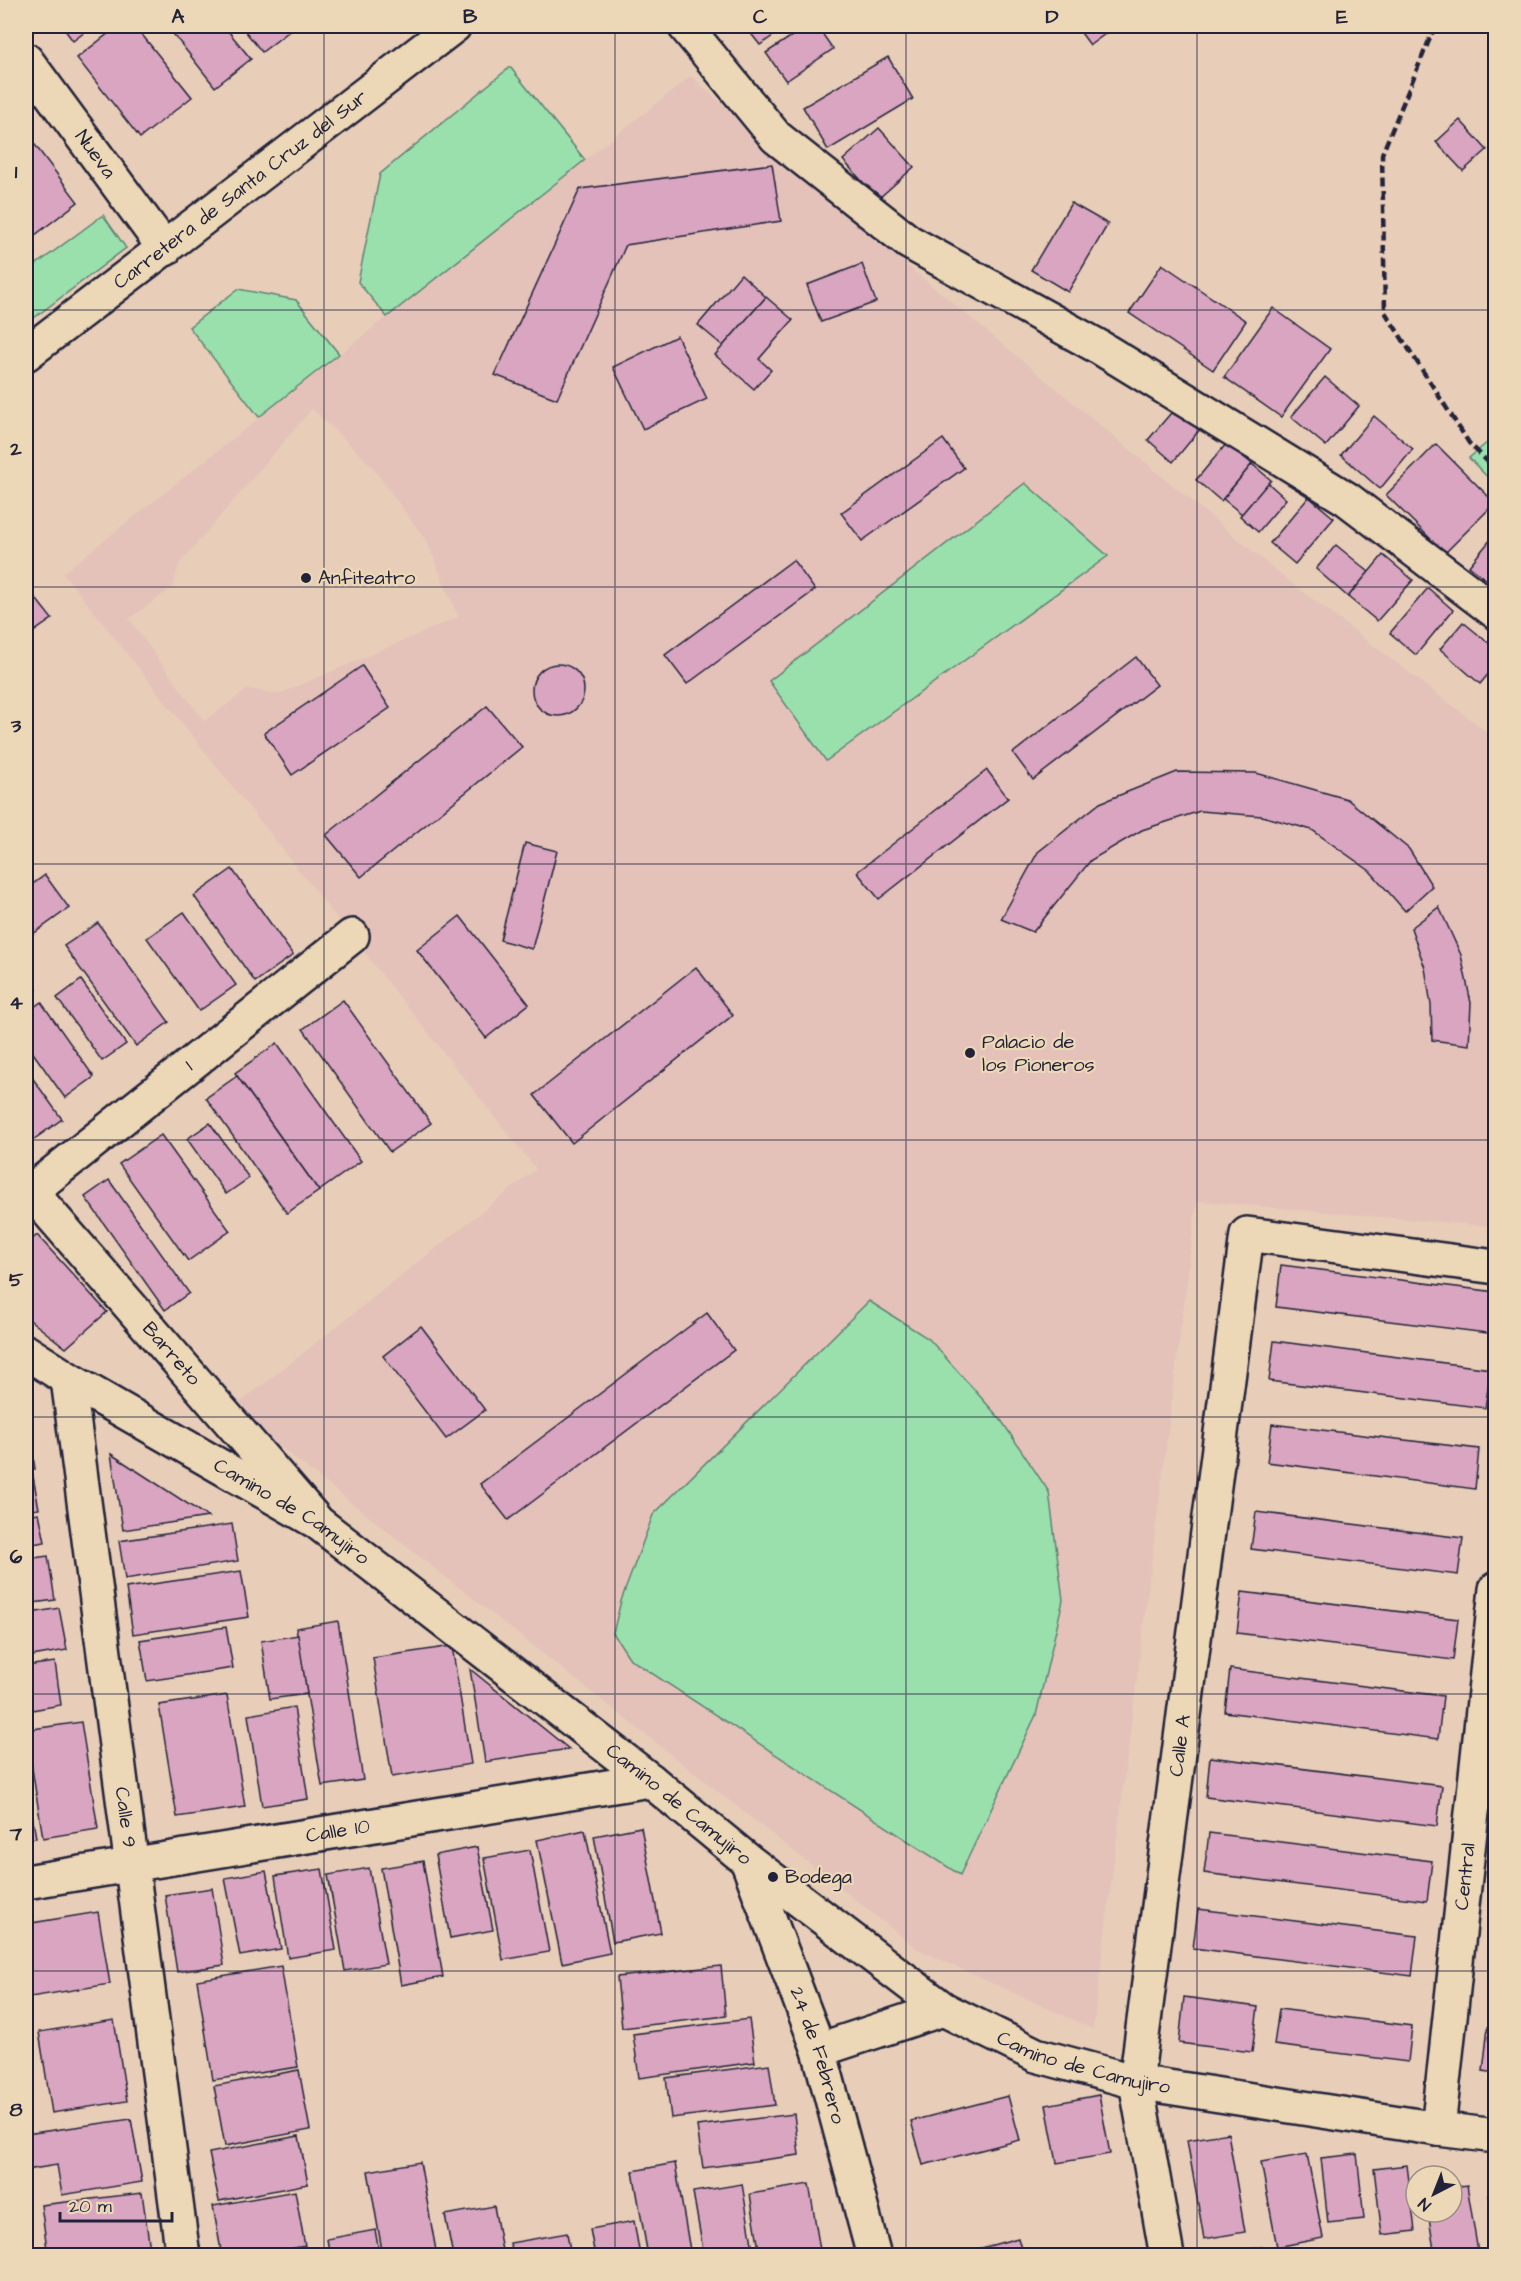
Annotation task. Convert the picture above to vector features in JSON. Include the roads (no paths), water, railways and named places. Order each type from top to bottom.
[{"type":"street","name":"Carretera de Santa Cruz del Sur","points":[[26,354],[454,26]]},
{"type":"street","points":[[685,26],[776,137],[909,242],[1099,347],[1347,499],[1496,612]]},
{"type":"street","name":"Nueva","points":[[26,60],[165,249]]},
{"type":"street","name":"1","points":[[27,1191],[351,936]]},
{"type":"street","name":"Barreto","points":[[27,1191],[317,1522]]},
{"type":"street","name":"Calle A","points":[[1167,2256],[1136,2082],[1247,1234],[1496,1267]]},
{"type":"street","name":"Camino de Camujiro","points":[[26,1352],[68,1379],[317,1522],[650,1780],[747,1860],[943,2009],[1036,2055],[1136,2082],[1496,2136]]},
{"type":"street","name":"Calle 9","points":[[68,1379],[183,2256]]},
{"type":"street","name":"Central","points":[[1438,2129],[1496,1589]]},
{"type":"street","name":"Calle 10","points":[[26,1882],[650,1780]]},
{"type":"street","name":"24 de Febrero","points":[[747,1860],[819,2050],[874,2256]]},
{"type":"street","points":[[819,2050],[943,2009]]},
{"type":"railway","points":[[1435,26],[1382,154],[1385,312],[1469,443],[1496,470]]},
{"type":"place","name":"Anfiteatro","points":[[306,578]]},
{"type":"place","name":"Palacio de los Pioneros","points":[[970,1053]]},
{"type":"place","name":"Bodega","points":[[773,1877]]}]
